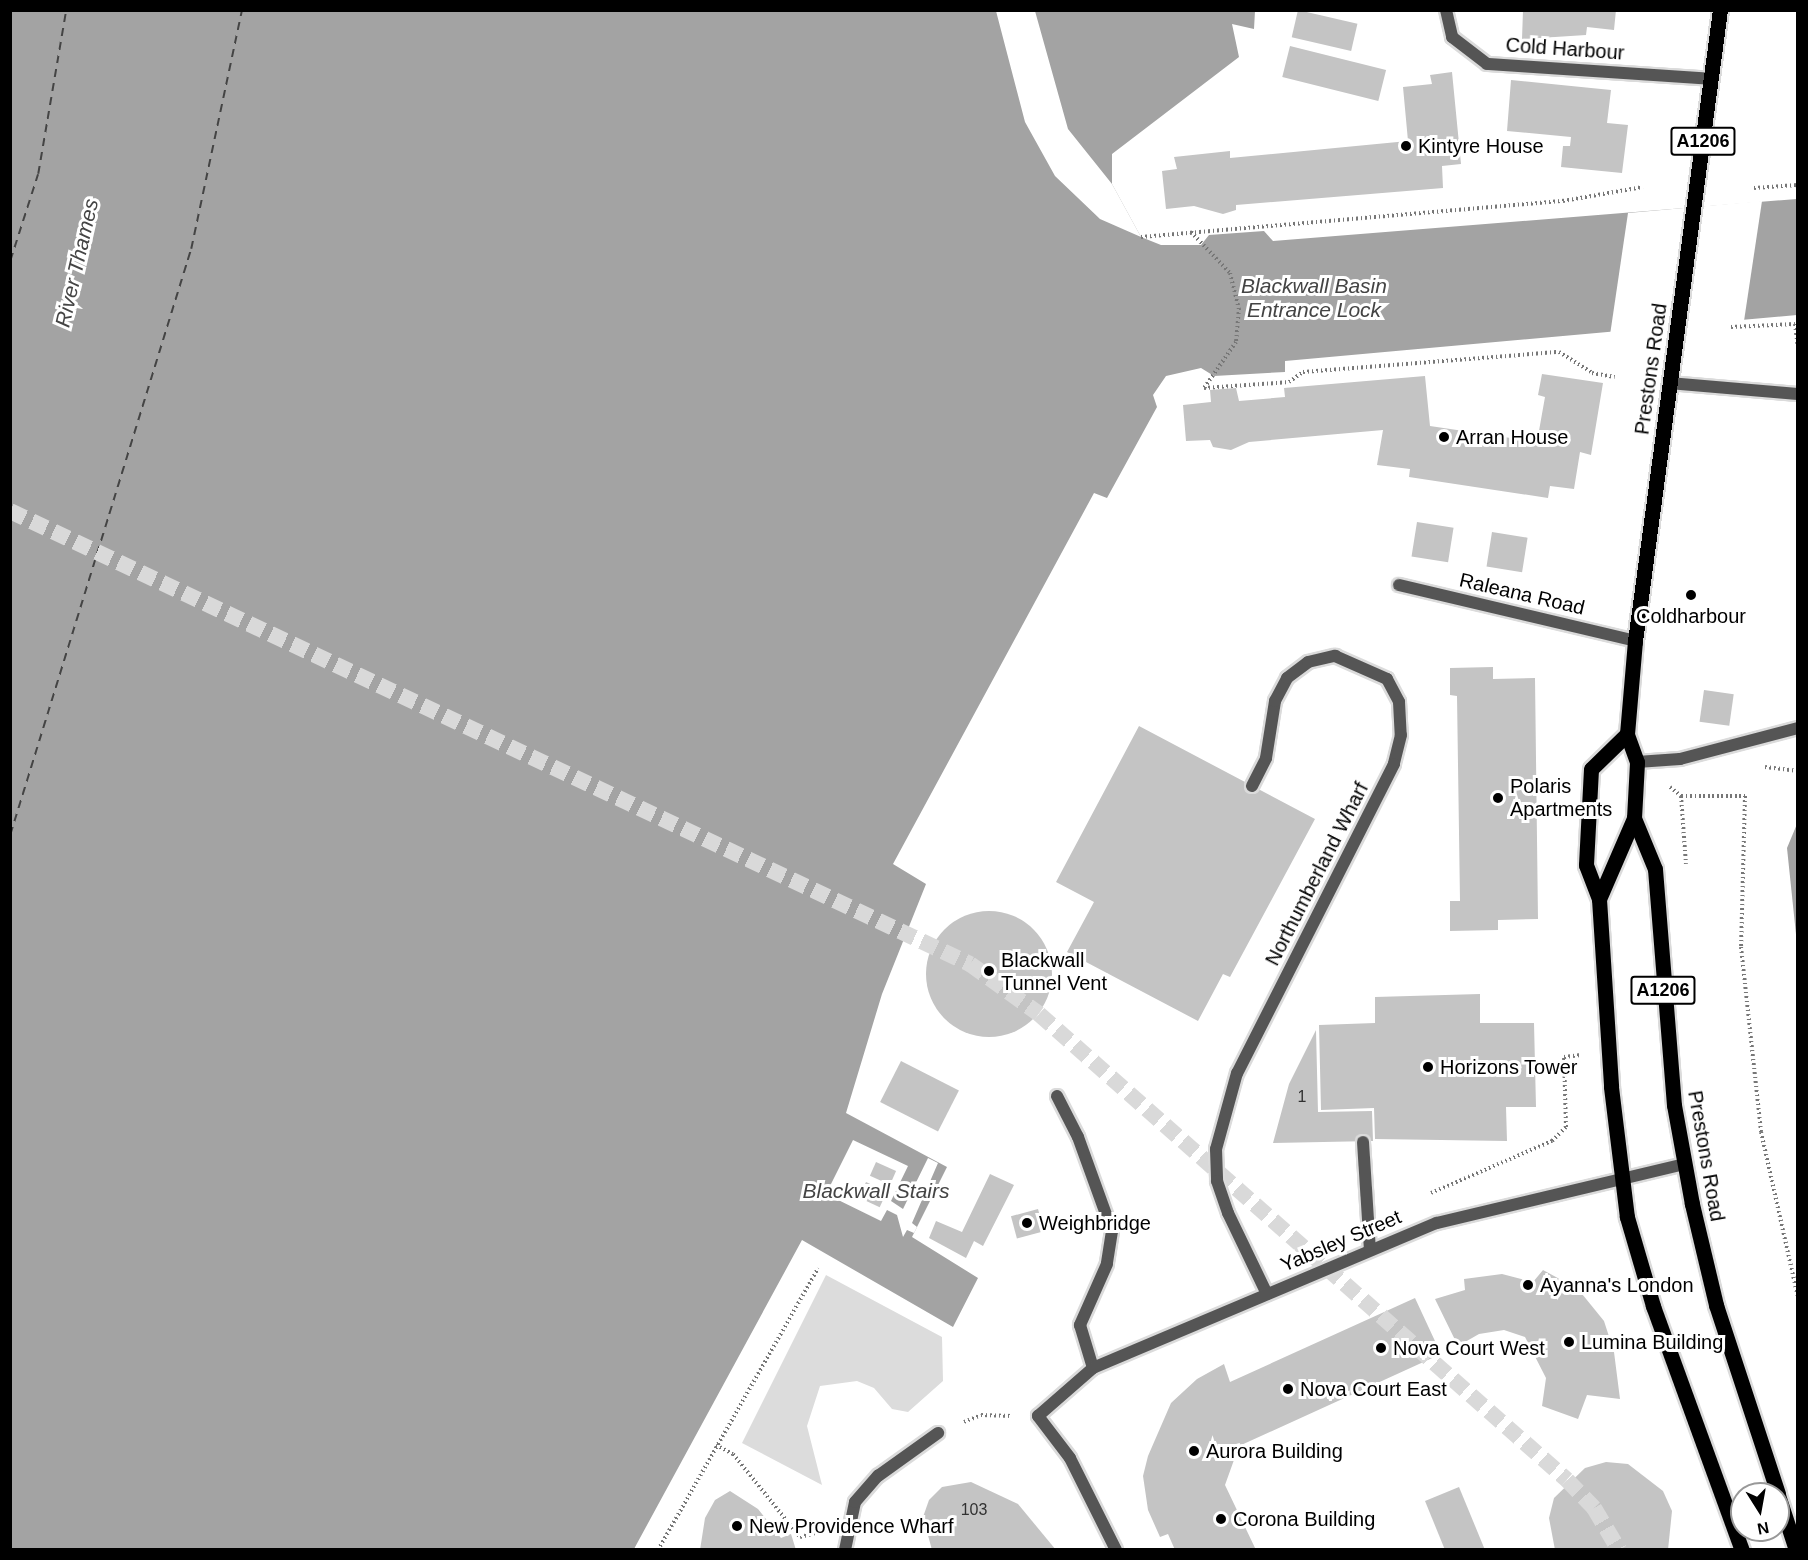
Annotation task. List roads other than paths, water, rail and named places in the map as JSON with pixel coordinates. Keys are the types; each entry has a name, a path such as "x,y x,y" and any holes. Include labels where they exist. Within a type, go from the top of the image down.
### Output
{"main road":[{"name":"Prestons Road","path":"1599,899 1634,818 1637,762 1627,734 1635,641 1669,383 1696,202 1720,10"},
{"name":"Prestons Road","path":"1627,734 1592,769 1586,865 1599,899 1622,1176 1653,1306 1742,1550"},
{"name":"Prestons Road","path":"1634,818 1655,868 1674,1105 1685,1164 1716,1305 1774,1482"},
{"name":"Prestons Road","path":"1790,1531 1796,1550"}],"street":[{"name":"Cold Harbour","path":"1446,10 1452,38 1487,64 1711,79"},
{"path":"1669,383 1797,394"},
{"name":"Raleana Road","path":"1399,585 1635,641"},
{"name":"Northumberland Wharf","path":"1252,786 1266,758 1275,701 1287,678 1308,662 1335,656 1387,679 1399,702 1401,735 1394,764 1237,1073 1216,1149 1217,1181 1227,1212 1267,1294"},
{"path":"1637,762 1680,759 1797,728"},
{"path":"1057,1096 1078,1137 1112,1231 1107,1264 1080,1324 1093,1368"},
{"path":"1363,1142 1370,1249"},
{"name":"Yabsley Street","path":"1116,1550 1070,1458 1038,1416 1093,1368 1370,1249 1437,1223 1622,1176 1685,1164"},
{"path":"845,1550 855,1502 878,1476 938,1433"}],"water":[{"path":"11,11 1255,11 1254,29 1232,24 1239,57 1112,154 1112,184 1141,237 1161,245 1201,245 1209,235 1264,231 1273,241 1797,199 1797,315 1285,361 1285,372 1214,376 1201,368 1166,376 1153,395 1157,407 1107,498 1094,493 893,864 926,884 882,994 846,1113 947,1167 912,1237 978,1278 953,1327 802,1240 634,1549 11,1550"},
{"path":"1797,824 1797,944 1787,848"}],"tunnel":[{"path":"10,511 970,964 1039,1014 1567,1480 1594,1508 1619,1550"}],"place":[{"name":"Kintyre House","path":"1406,146"},
{"name":"Arran House","path":"1444,437"},
{"name":"Coldharbour","path":"1691,595"},
{"name":"Polaris Apartments","path":"1498,798"},
{"name":"Blackwall Tunnel Vent","path":"989,971"},
{"name":"Horizons Tower","path":"1428,1067"},
{"name":"Weighbridge","path":"1027,1223"},
{"name":"Ayanna's London","path":"1528,1285"},
{"name":"Lumina Building","path":"1569,1342"},
{"name":"Nova Court West","path":"1381,1348"},
{"name":"Nova Court East","path":"1288,1389"},
{"name":"Aurora Building","path":"1194,1451"},
{"name":"Corona Building","path":"1221,1519"},
{"name":"New Providence Wharf","path":"737,1526"}],"water label":[{"name":"River Thames","path":"77,263"},
{"name":"Blackwall Basin Entrance Lock","path":"1314,298"},
{"name":"Blackwall Stairs","path":"876,1191"}]}
